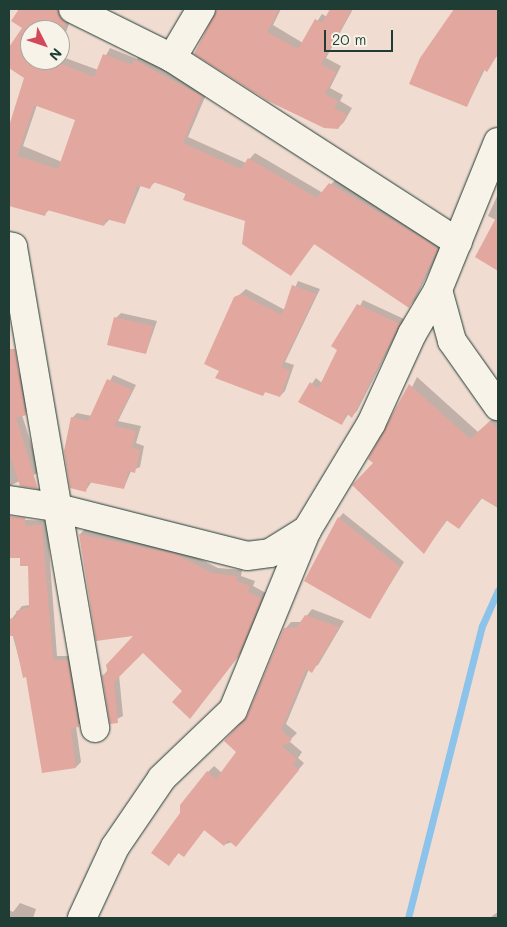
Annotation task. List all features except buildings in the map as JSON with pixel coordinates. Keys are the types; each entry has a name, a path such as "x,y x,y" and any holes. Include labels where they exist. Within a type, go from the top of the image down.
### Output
{"street":[{"path":"73,9 172,58 458,242"},
{"path":"172,58 201,9"},
{"path":"82,918 115,847 162,778 232,710 307,530 371,424 412,334 438,290 498,142"},
{"path":"9,246 13,248 54,507 95,728"},
{"path":"438,290 452,340 498,406"},
{"path":"9,500 54,507 248,556 270,553 307,530"}],"waterway":[{"path":"408,918 482,626 498,590"}]}
